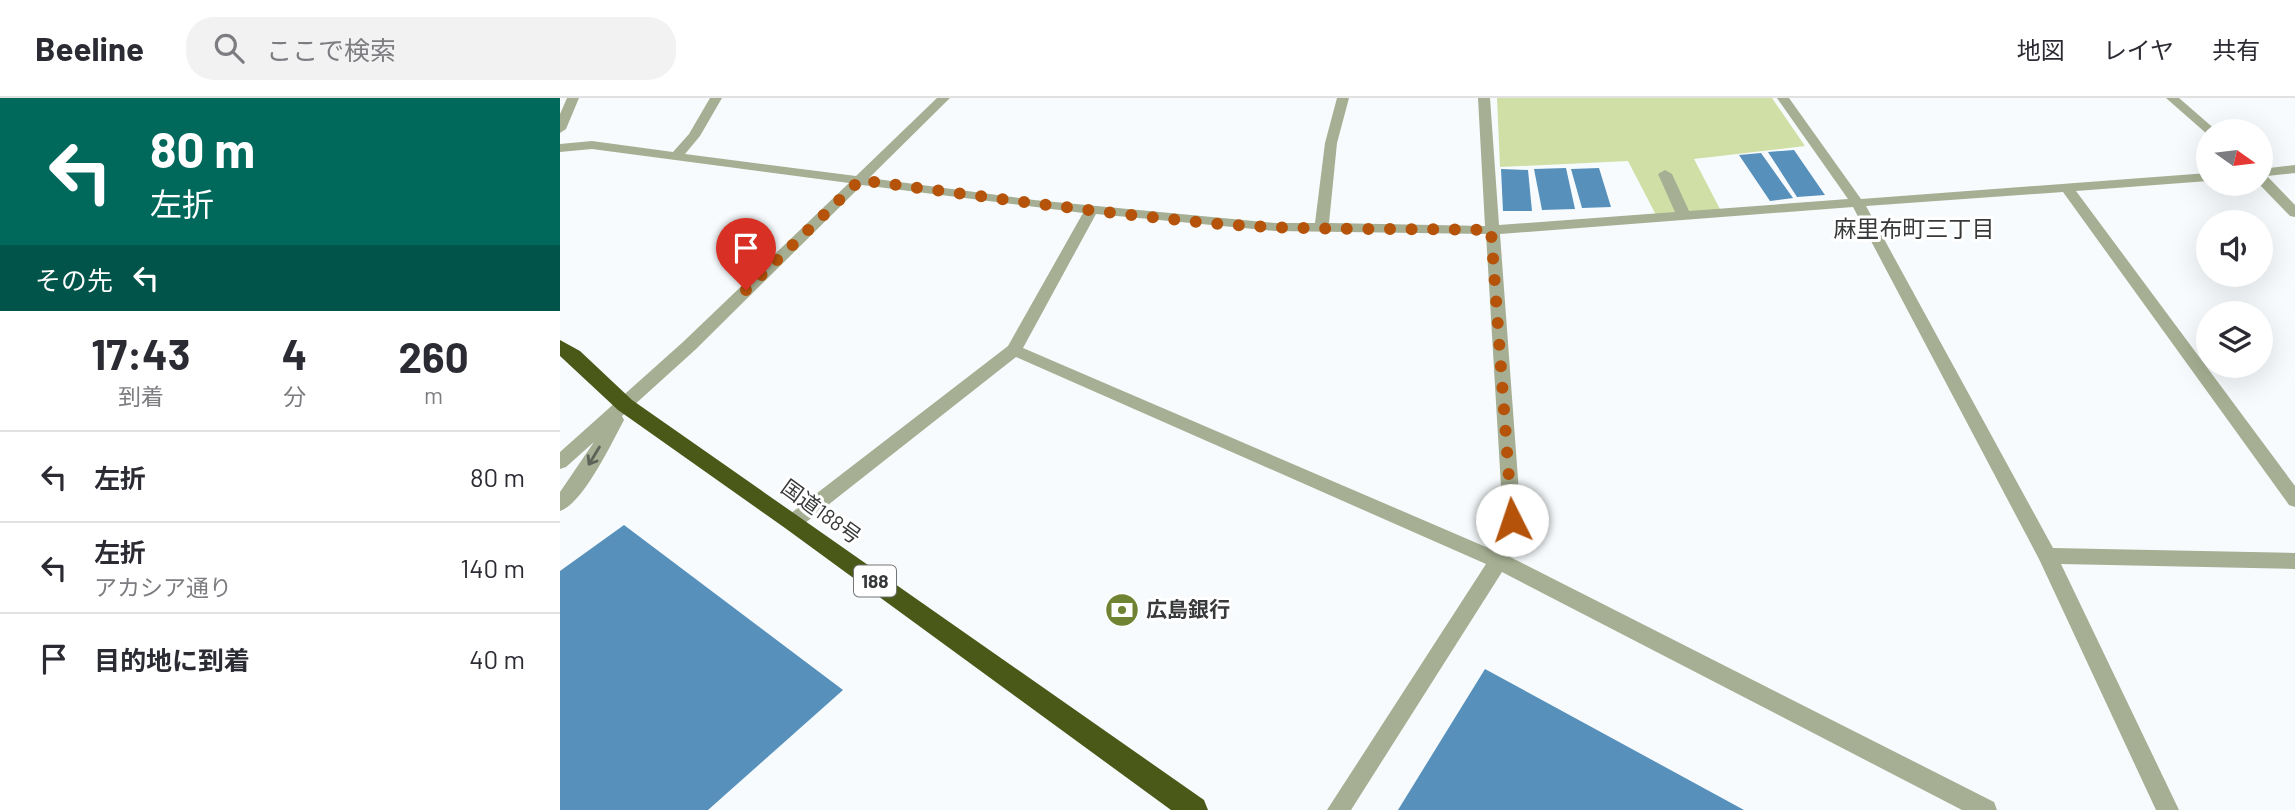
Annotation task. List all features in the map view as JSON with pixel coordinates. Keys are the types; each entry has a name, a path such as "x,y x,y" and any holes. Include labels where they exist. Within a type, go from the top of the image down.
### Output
{"highway":[{"name":"国道188号","path":"560,346 625,405 793,522 1194,810"}],"street":[{"path":"560,129 573,98"},
{"path":"677,155 694,136 716,98"},
{"path":"560,462 625,405 944,98"},
{"path":"1322,227 1331,143 1343,98"},
{"path":"1338,810 1499,561 1512,520 1484,98"},
{"path":"1783,98 1858,204 2047,556 2168,810"},
{"path":"2172,98 2197,119"},
{"path":"560,148 592,145 677,155 1091,211 1220,224 1322,227 1491,230 2196,178"},
{"path":"2273,173 2295,169"},
{"path":"1665,174 1684,216"},
{"path":"2067,188 2295,500"},
{"path":"2273,188 2295,213"},
{"path":"793,522 1014,350 1091,211"},
{"path":"1014,350 1499,561 1986,810"},
{"path":"560,504 576,486 625,405"},
{"path":"2047,556 2295,561"}],"green space":[{"path":"1497,98 1772,98 1805,146 1694,159 1722,213 1657,217 1628,161 1500,167"}],"building":[{"path":"1794,150 1825,195 1797,197 1768,152"},
{"path":"1761,153 1793,198 1770,201 1739,155"},
{"path":"1566,168 1575,209 1542,210 1534,169"},
{"path":"1599,168 1611,207 1582,208 1571,169"},
{"path":"1501,169 1528,170 1532,211 1503,211"},
{"path":"624,525 843,690 708,810 560,810 560,571"},
{"path":"1485,669 1744,810 1398,810"}],"place":[{"name":"広島銀行","path":"1122,610"}],"district":[{"name":"麻里布町三丁目","path":"1914,229"}],"route":[{"path":"746,290 860,180 1034,204 1220,224 1491,230 1512,520"}]}
